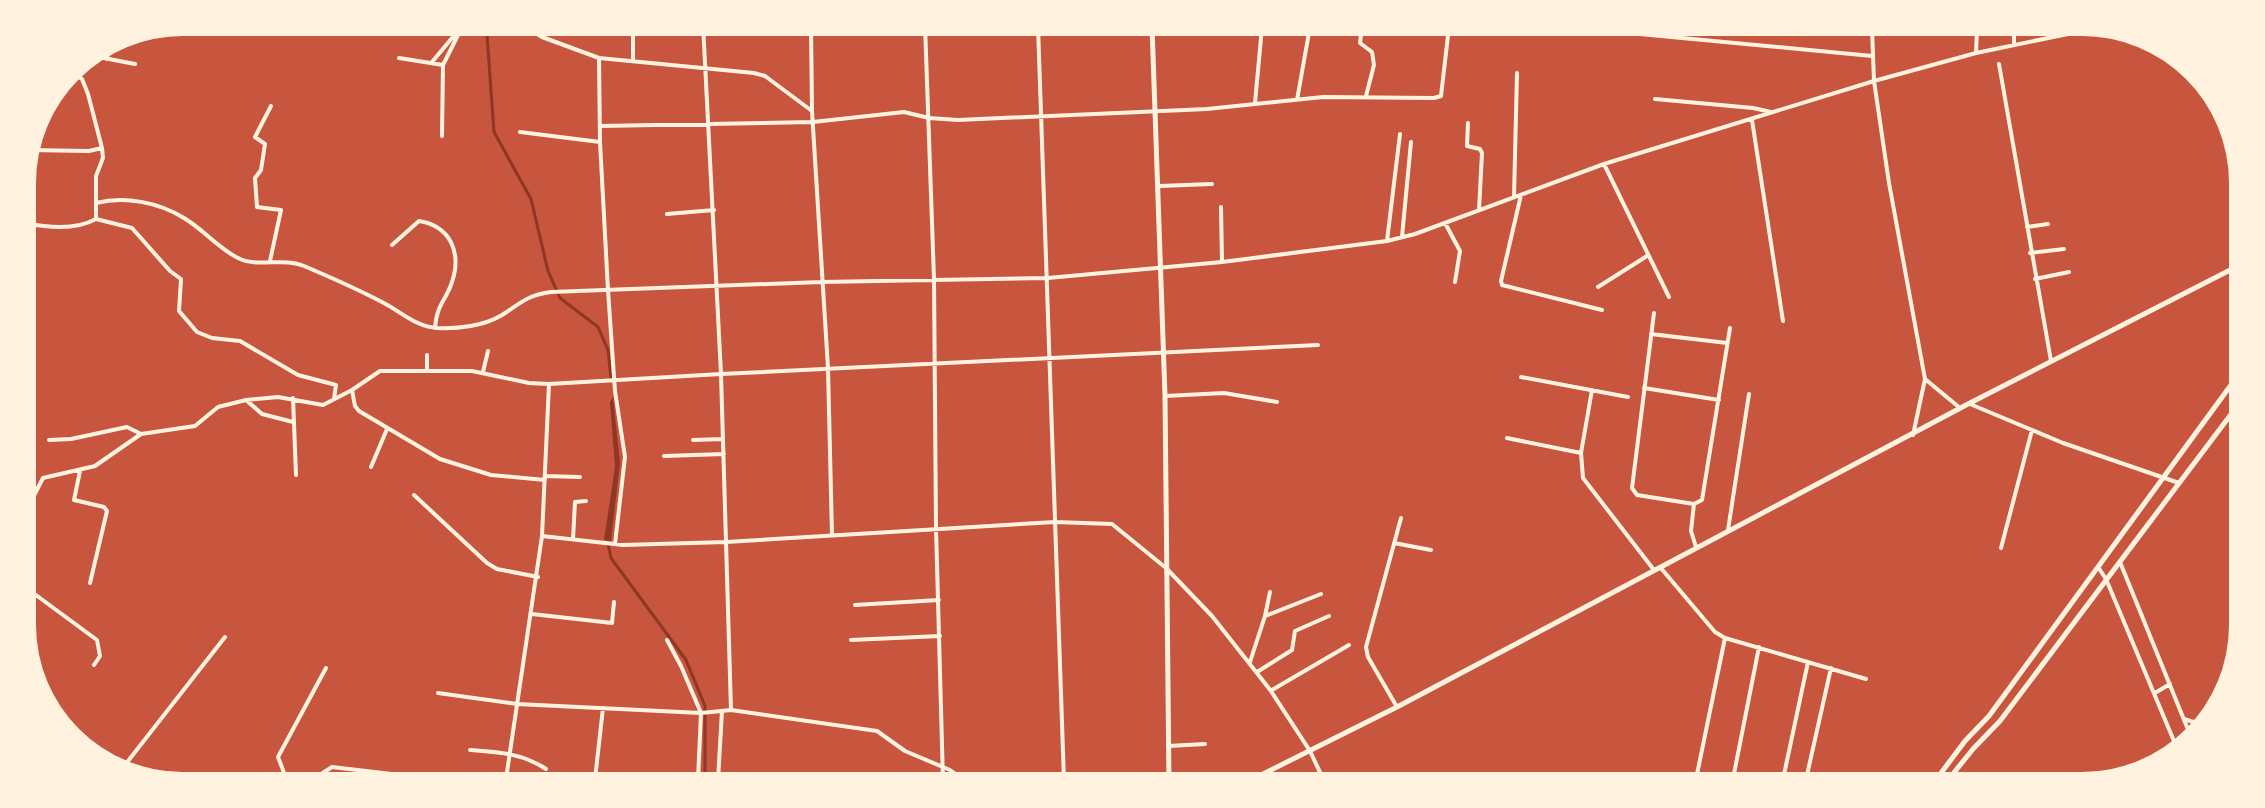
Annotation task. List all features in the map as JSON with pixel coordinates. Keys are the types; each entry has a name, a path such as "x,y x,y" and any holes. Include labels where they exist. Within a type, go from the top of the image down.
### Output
{"street":[{"path":"431,63 452,36"},
{"path":"442,136 443,65 456,36"},
{"path":"542,36 599,58 739,70 765,76 812,111"},
{"path":"633,36 633,61"},
{"path":"703,36 721,374 731,710"},
{"path":"811,36 812,111 828,368 832,535"},
{"path":"925,36 934,279 936,528 943,772"},
{"path":"1038,36 1064,772"},
{"path":"1153,36 1165,396 1169,772"},
{"path":"1255,103 1261,36"},
{"path":"1297,100 1308,36"},
{"path":"1361,36 1360,43 1372,52 1374,65 1366,97"},
{"path":"600,126 813,122 858,119 896,112 958,120 1157,111 1297,100 1434,98 1441,96 1448,36"},
{"path":"1661,36 1872,56"},
{"path":"1872,36 1874,81 1889,183 1925,379 1913,435"},
{"path":"1976,53 1977,36"},
{"path":"2014,36 2014,45"},
{"path":"96,203 130,199 184,217 219,247 241,260 301,264 383,303 413,321 435,328 480,323 500,316 527,297 551,292 1048,278 1222,262 1387,241 1445,223 1604,164 1874,81 1976,53 2058,36"},
{"path":"399,58 443,65"},
{"path":"599,58 608,290 625,457 614,544"},
{"path":"107,59 135,64"},
{"path":"1999,64 2051,362"},
{"path":"1514,197 1517,73"},
{"path":"80,78 88,94 102,148 103,158 96,176 96,219"},
{"path":"1655,99 1753,108 1773,113"},
{"path":"270,261 281,210 257,207 255,178 261,170 265,144 255,137 271,106"},
{"path":"1752,120 1783,321"},
{"path":"1468,123 1467,146 1480,149 1482,153 1479,210"},
{"path":"520,132 600,142"},
{"path":"1387,241 1400,134"},
{"path":"1402,237 1411,142"},
{"path":"40,150 89,151 102,148"},
{"path":"1604,164 1669,297"},
{"path":"1159,186 1212,184"},
{"path":"1521,195 1502,285 1602,310"},
{"path":"1221,207 1222,262"},
{"path":"667,214 714,210"},
{"path":"36,225 71,226 96,219 132,228 181,279 179,311 192,328 212,338 240,341 298,375 336,385 334,399"},
{"path":"392,245 419,221 437,226 449,237 456,252 454,273 439,304 435,328"},
{"path":"1445,223 1460,251 1455,282"},
{"path":"2027,227 2048,224"},
{"path":"2030,253 2064,249"},
{"path":"1598,287 1647,256"},
{"path":"1267,772 1397,707 1960,408 2229,271"},
{"path":"2035,279 2069,272"},
{"path":"1654,313 1633,492 1637,495 1694,504 1702,500 1730,328"},
{"path":"1651,334 1727,343"},
{"path":"36,492 43,478 80,471 109,458 141,434 195,426 218,407 246,400 293,398 323,405 380,371 483,372 529,383 549,384 1318,345"},
{"path":"483,372 488,351"},
{"path":"427,355 427,371"},
{"path":"1521,377 1628,397"},
{"path":"1925,379 1960,408"},
{"path":"507,772 538,577 549,384"},
{"path":"1644,388 1719,400"},
{"path":"1942,772 1989,716 2229,388"},
{"path":"352,390 359,411 440,459 491,475 580,477"},
{"path":"1592,390 1581,453 1583,478 1709,628 1725,638 1866,679"},
{"path":"1165,396 1224,393 1277,402"},
{"path":"1728,530 1749,394"},
{"path":"293,398 296,475"},
{"path":"246,400 262,414 293,422"},
{"path":"1968,404 2181,484"},
{"path":"1955,772 2000,721 2229,417"},
{"path":"49,440 71,439 127,427 141,434"},
{"path":"371,467 387,429"},
{"path":"2001,548 2032,430"},
{"path":"1507,438 1581,453"},
{"path":"693,440 723,439"},
{"path":"664,456 724,454"},
{"path":"80,471 74,500 104,507 107,511 90,583"},
{"path":"414,495 487,563 497,569 538,577"},
{"path":"573,539 575,502 586,501"},
{"path":"1694,504 1691,531 1696,547"},
{"path":"1397,707 1368,657 1366,647 1401,518"},
{"path":"542,536 614,544 726,542 1055,522 1112,524 1166,568 1212,616 1271,691 1310,751 1320,772"},
{"path":"1394,543 1431,550"},
{"path":"2120,561 2187,727"},
{"path":"2098,567 2106,579 2174,740"},
{"path":"1250,662 1270,592"},
{"path":"1265,616 1321,594"},
{"path":"36,595 97,640 100,656 94,665"},
{"path":"855,605 939,600"},
{"path":"532,614 612,623 614,602"},
{"path":"1257,672 1292,650 1295,631 1329,616"},
{"path":"851,640 940,636"},
{"path":"128,761 225,637"},
{"path":"1697,772 1725,638"},
{"path":"667,640 702,713 698,772"},
{"path":"1271,691 1349,645"},
{"path":"1734,772 1759,647"},
{"path":"1785,772 1808,661"},
{"path":"284,772 278,757 326,668"},
{"path":"1808,772 1831,668"},
{"path":"2155,693 2170,684"},
{"path":"438,693 517,704 702,713 731,710 877,731 905,751 953,772"},
{"path":"596,772 603,708"},
{"path":"718,772 722,711"},
{"path":"2184,719 2192,722"},
{"path":"1168,746 1205,744"},
{"path":"470,750 510,753 546,769"},
{"path":"324,772 332,767 374,772"}],"shaded area":[{"path":"613,397 620,463 611,541 604,540 615,467 610,402"}],"waterway":[{"path":"487,36 494,132 531,199 548,271 560,298 598,327 608,350 611,378"},
{"path":"608,544 611,558 686,660 705,706 705,772"}]}
